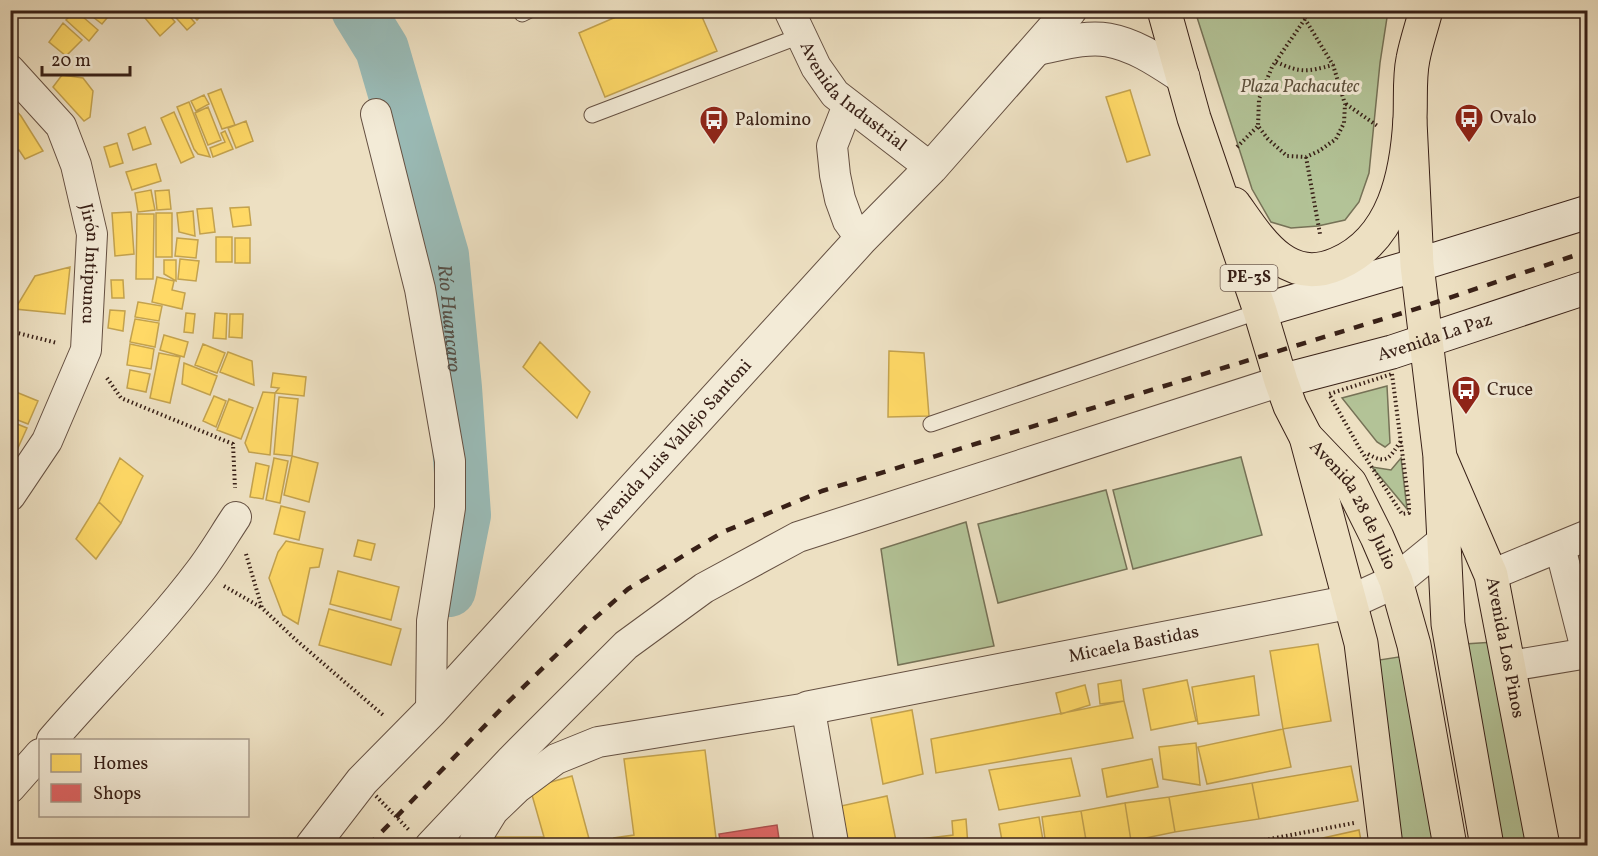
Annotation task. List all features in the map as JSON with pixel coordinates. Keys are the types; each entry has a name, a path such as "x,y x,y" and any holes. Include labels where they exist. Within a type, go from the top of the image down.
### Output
{"main road":[{"name":"PE-3S","path":"1164,10 1194,118 1260,311 1281,381 1290,406 1306,437"},
{"path":"1426,10 1390,122 1417,266 1440,457 1448,624 1487,846"},
{"path":"1194,118 1232,201 1252,229 1279,259 1290,265 1314,270 1328,268 1356,254 1373,239 1385,223 1395,202 1401,178 1390,122"},
{"name":"Avenida 28 de Julio","path":"1306,437 1350,483 1396,580 1414,645 1449,846"},
{"name":"Avenida 28 de Julio","path":"1306,437 1361,643 1383,831"},
{"name":"Avenida Los Pinos","path":"1440,457 1491,575 1543,846"}],"street":[{"name":"Avenida Luis Vallejo Santoni","path":"312,846 362,781 431,711 861,239 931,168 1039,48 1070,10"},
{"name":"Avenida Industrial","path":"795,23 816,67 836,94 931,168"},
{"path":"1039,48 1108,40 1153,58 1183,77"},
{"name":"Jirón Intipuncu","path":"10,70 61,126 76,165 92,234 86,350 47,441 10,496"},
{"path":"848,105 832,146 840,200 848,221 861,239"},
{"path":"376,114 420,289 450,461 450,508 432,621 431,711"},
{"path":"1260,311 1417,266 1587,212"},
{"name":"Avenida La Paz","path":"1281,381 1392,352 1587,288"},
{"path":"420,838 502,771 626,645 704,588 798,537 1281,381"},
{"path":"54,739 88,698 157,624 201,570 236,517"},
{"path":"1491,575 1587,535"},
{"name":"Micaela Bastidas","path":"808,708 1350,602 1396,580 1445,541"},
{"path":"1510,666 1587,653 1560,547"},
{"path":"474,844 493,811 517,788 555,759 598,742 808,708 832,846"},
{"path":"10,788 39,755"},
{"path":"474,844 482,812 502,771"}],"lane":[{"path":"592,115 795,23"},
{"path":"931,424 1260,311"}],"path":[{"path":"1305,19 1325,48 1333,66 1345,104 1344,123 1336,139 1319,151 1306,157 1287,156 1268,139 1258,126 1259,99 1276,62 1305,19 1306,10"},
{"path":"1276,62 1307,72 1333,66"},
{"path":"1345,104 1374,125"},
{"path":"1238,146 1258,126"},
{"path":"1306,157 1323,234 1311,236"},
{"path":"10,331 86,350"},
{"path":"1392,374 1401,441 1409,513 1402,514 1360,449 1329,394 1392,374"},
{"path":"1360,449 1374,458 1384,459 1391,457 1401,441"},
{"path":"201,570 262,608"},
{"path":"376,796 420,838"},
{"path":"1233,846 1383,831"}],"green space":[{"name":"Plaza Pachacutec","path":"1195,11 1388,11 1380,63 1369,173 1359,202 1345,220 1318,226 1291,228 1271,222 1252,189"},
{"path":"1387,386 1390,443 1385,447 1377,442 1342,398"},
{"path":"1241,457 1262,535 1133,569 1113,490"},
{"path":"1401,458 1407,509 1372,467 1391,470"},
{"path":"1106,490 1127,569 998,603 978,524"},
{"path":"966,522 994,646 898,665 881,549"},
{"path":"1494,642 1530,845 1500,845 1465,644"},
{"path":"1405,656 1439,845 1399,845 1366,662"}],"building: Homes":[{"path":"75,10 98,30 89,41 66,20"},
{"path":"84,10 110,10 112,12 102,24"},
{"path":"153,10 165,10 175,22 160,36 145,18"},
{"path":"169,10 184,10 195,23 187,30"},
{"path":"189,10 206,10 197,20"},
{"path":"632,10 699,10 717,51 605,97 579,33"},
{"path":"63,23 82,40 66,56 49,42"},
{"path":"62,75 83,78 93,91 90,117 84,121 53,87"},
{"path":"221,89 235,125 222,129 208,94"},
{"path":"1130,90 1150,155 1127,162 1106,97"},
{"path":"204,95 209,104 196,111 191,101"},
{"path":"189,102 210,157 198,154 194,149 177,107"},
{"path":"10,104 21,116 43,151 25,159 19,150 10,155"},
{"path":"208,107 221,140 208,145 195,113"},
{"path":"174,112 194,157 181,163 161,118"},
{"path":"246,121 253,141 236,148 228,128"},
{"path":"145,127 151,144 133,150 128,134"},
{"path":"225,131 233,149 213,157 210,148 225,142 221,133"},
{"path":"117,143 123,163 110,167 104,147"},
{"path":"156,164 161,181 132,190 126,172"},
{"path":"151,190 155,210 138,212 135,193"},
{"path":"169,190 171,209 157,210 155,191"},
{"path":"249,207 251,225 233,227 230,208"},
{"path":"212,208 215,232 200,234 197,209"},
{"path":"193,211 195,236 179,232 177,213"},
{"path":"131,212 134,254 115,256 112,213"},
{"path":"156,213 172,213 172,257 156,257"},
{"path":"137,214 154,214 153,279 136,279"},
{"path":"216,237 232,237 232,262 216,262"},
{"path":"177,238 198,240 196,258 175,256"},
{"path":"235,238 250,238 250,263 235,263"},
{"path":"180,259 199,261 196,281 178,279"},
{"path":"164,260 176,260 176,281 164,274"},
{"path":"70,267 65,314 15,309 35,276"},
{"path":"157,277 174,281 172,290 185,293 182,309 152,302"},
{"path":"111,280 123,280 124,298 112,298"},
{"path":"138,302 162,306 159,321 135,317"},
{"path":"110,310 125,311 123,331 108,328"},
{"path":"186,313 195,314 193,333 184,332"},
{"path":"215,313 227,314 226,339 213,338"},
{"path":"230,314 243,314 242,338 229,337"},
{"path":"135,319 159,323 155,347 130,342"},
{"path":"164,335 188,342 184,357 160,350"},
{"path":"540,342 590,392 577,418 523,367"},
{"path":"130,344 154,349 151,369 127,365"},
{"path":"203,344 225,353 217,373 195,365"},
{"path":"889,351 924,353 929,416 888,417"},
{"path":"228,352 252,361 254,385 220,372"},
{"path":"159,353 180,357 170,403 150,398"},
{"path":"184,363 217,376 210,395 182,384"},
{"path":"130,370 150,374 146,392 127,388"},
{"path":"273,373 306,377 304,396 275,393 279,388 271,387"},
{"path":"16,392 38,401 28,424 10,417 10,404"},
{"path":"263,392 275,393 270,455 249,452 245,443"},
{"path":"214,396 226,401 216,427 203,421"},
{"path":"279,397 298,399 292,456 274,454"},
{"path":"229,399 253,408 241,439 217,430"},
{"path":"12,422 27,428 17,450 10,447"},
{"path":"292,456 318,463 309,502 284,495"},
{"path":"120,458 143,476 121,523 99,502"},
{"path":"274,458 288,461 280,503 266,500"},
{"path":"256,463 269,466 263,499 250,497"},
{"path":"99,502 121,523 96,559 76,539"},
{"path":"281,506 305,512 299,540 274,534"},
{"path":"358,540 375,544 371,560 354,556"},
{"path":"286,541 323,549 319,567 310,568 298,624 283,615 269,578 278,552"},
{"path":"338,571 399,587 391,620 330,604"},
{"path":"329,609 401,629 391,665 319,645"},
{"path":"1318,644 1331,721 1283,729 1270,651"},
{"path":"1254,676 1259,715 1198,724 1192,687"},
{"path":"1121,680 1124,701 1100,704 1098,684"},
{"path":"1187,680 1196,721 1151,730 1143,689"},
{"path":"1085,685 1090,705 1061,714 1056,693"},
{"path":"1124,701 1133,738 936,773 931,739"},
{"path":"912,710 923,774 883,784 871,718"},
{"path":"1283,729 1291,767 1207,784 1198,747"},
{"path":"1196,743 1200,785 1163,779 1159,747"},
{"path":"705,750 717,846 615,846 614,838 634,835 624,759"},
{"path":"1071,758 1080,796 999,810 989,770"},
{"path":"1152,759 1158,787 1107,797 1102,769"},
{"path":"1351,766 1358,801 1259,819 1252,783"},
{"path":"572,776 591,846 484,846 481,837 544,837 530,788"},
{"path":"1252,783 1259,819 1175,832 1169,797"},
{"path":"887,796 897,846 849,846 841,806"},
{"path":"1169,797 1175,832 1131,841 1125,803"},
{"path":"1125,803 1131,841 1103,846 1087,846 1081,811"},
{"path":"1081,811 1087,846 1046,846 1042,817"},
{"path":"1039,817 1044,846 1003,846 999,824"},
{"path":"966,819 968,846 913,846 912,840 953,835 952,821"},
{"path":"1359,830 1362,846 1287,846"}],"building: Shops":[{"path":"777,825 780,846 721,846 719,834"}],"waterway":[{"name":"Río Huancaro","path":"358,10 382,49 442,255 464,515 449,590"}],"railway":[{"path":"368,846 504,706 587,625 628,589 723,532 822,491 1422,307 1588,251"}],"place":[{"name":"Ovalo","path":"1469,144"},
{"name":"Palomino","path":"714,146"},
{"name":"Cruce","path":"1466,416"}]}
